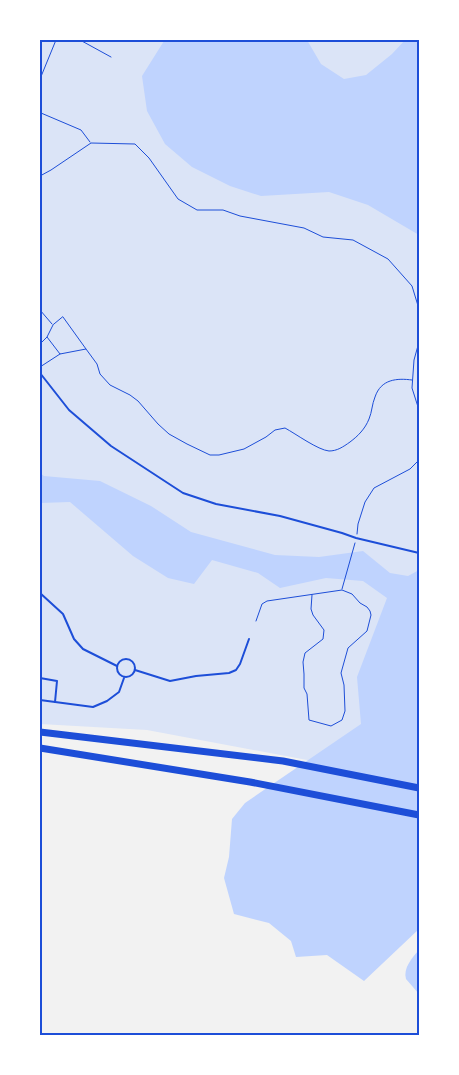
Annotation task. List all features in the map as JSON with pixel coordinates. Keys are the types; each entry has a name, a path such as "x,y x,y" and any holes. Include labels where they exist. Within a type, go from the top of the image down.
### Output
{"highway":[{"path":"40,732 283,761 419,788"},
{"path":"40,748 250,782 419,815"}],"lane":[{"path":"40,373 69,410 111,446 183,493 216,504 280,516 356,538 419,553"},
{"path":"40,593 63,614 74,639 83,649 117,666"},
{"path":"135,670 170,681 229,673 236,670 240,664 250,639"},
{"path":"128,659 134,663 135,670 131,676 124,678 118,674 117,666 121,660 128,659"},
{"path":"40,678 57,681 54,702"},
{"path":"40,700 93,707 107,701 119,692 124,678"}],"path":[{"path":"40,78 56,40"},
{"path":"80,40 111,57"},
{"path":"339,40 344,42 355,40"},
{"path":"40,110 42,113 81,130 90,143"},
{"path":"40,176 90,143 134,144 149,158 178,200 197,210 224,210 240,216 304,228 323,237 353,240 388,259 412,286 419,309"},
{"path":"40,310 53,325"},
{"path":"40,344 47,337 53,325 63,317 97,364 100,374 110,385 130,395 169,434 210,455 219,455 244,449 275,430 285,428 328,451 340,449 360,435 369,420 375,395 381,386 389,380 399,378 412,380"},
{"path":"47,337 60,354"},
{"path":"419,342 414,360 412,380 412,388 419,410"},
{"path":"40,367 60,354 86,349"},
{"path":"342,590 365,502 374,488 410,469 419,460"},
{"path":"256,621 262,604 268,601 312,596 342,590 352,594 370,611 371,615 367,631 348,648 341,673 344,685 345,711 342,720 331,726 309,720 304,688 303,662 305,653 322,639 324,630 313,615 311,609 312,596"}],"shaded area":[{"path":"40,40 419,40 419,781 147,730 40,724"}],"water":[{"path":"163,40 307,40 321,64 344,79 366,75 392,54 405,40 419,40 419,235 368,205 329,192 261,196 230,186 192,167 165,144 147,111 142,76"},
{"path":"40,473 44,476 100,481 151,506 191,532 275,555 319,557 363,551 390,573 408,576 419,570 419,929 364,981 327,955 296,957 291,941 269,923 234,914 224,878 229,857 232,819 245,803 361,724 357,677 387,598 363,581 326,578 280,588 258,573 212,560 194,584 168,578 133,556 70,502 40,503"},
{"path":"419,950 419,994 406,979 405,975 409,963"}]}
